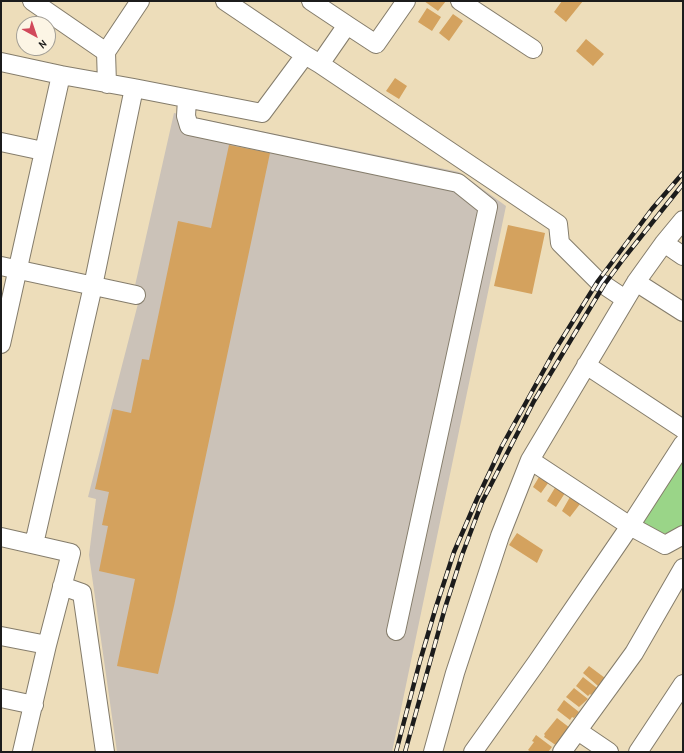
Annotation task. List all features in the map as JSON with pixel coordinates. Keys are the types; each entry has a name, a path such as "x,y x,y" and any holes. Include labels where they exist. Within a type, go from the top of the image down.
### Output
{"street":[{"path":"32,1 106,52"},
{"path":"107,84 106,52 140,1"},
{"path":"225,1 558,224 560,243 598,281 625,299"},
{"path":"311,1 376,44 406,1"},
{"path":"460,1 533,49"},
{"path":"1,62 107,84 262,113 312,59 347,25"},
{"path":"1,344 10,268 43,151 61,75"},
{"path":"34,544 93,286 134,88"},
{"path":"187,99 186,116 188,126 458,183 488,208 396,631"},
{"path":"1,142 43,151"},
{"path":"433,752 455,673 500,536 530,460 625,299 664,243 683,220"},
{"path":"664,243 683,256"},
{"path":"10,268 136,295"},
{"path":"636,282 683,312"},
{"path":"586,365 683,429"},
{"path":"473,752 538,662 630,526 683,444"},
{"path":"530,460 630,526 665,545 683,535"},
{"path":"1,537 71,553 47,645 22,752"},
{"path":"562,752 634,653 683,568"},
{"path":"62,586 82,593 105,752"},
{"path":"1,636 47,645"},
{"path":"638,752 683,684"},
{"path":"1,698 34,705"},
{"path":"578,730 609,752"}],"shaded area":[{"path":"174,113 459,172 506,206 392,752 117,752 89,555 96,499 88,497 141,292 134,290"}],"green space":[{"path":"683,456 683,527 660,535 639,524"}],"building":[{"path":"424,1 446,1 438,11"},
{"path":"562,1 583,1 566,22 554,12"},
{"path":"427,8 441,17 432,31 418,22"},
{"path":"453,14 463,21 449,41 439,33"},
{"path":"586,39 604,54 593,66 576,51"},
{"path":"395,78 407,86 399,99 386,91"},
{"path":"229,145 270,153 174,606 158,674 117,666 135,579 99,571 108,526 102,525 109,492 95,489 113,409 131,413 142,359 149,360 178,221 211,228"},
{"path":"508,225 545,233 532,294 494,286"},
{"path":"542,472 551,479 541,493 533,487"},
{"path":"556,486 565,493 556,507 547,501"},
{"path":"570,497 580,504 570,517 562,511"},
{"path":"517,533 543,550 537,563 509,545"},
{"path":"589,666 605,678 598,686 583,673"},
{"path":"583,677 597,688 591,695 590,694 588,696 576,686"},
{"path":"574,688 588,699 579,707 566,697"},
{"path":"564,700 579,712 570,720 557,710"},
{"path":"557,718 570,728 557,746 544,737 544,734"},
{"path":"536,735 552,747 548,752 531,752 528,750 534,742 532,741"}],"railway":[{"path":"396,752 420,661 454,552 502,446 555,350 598,281 652,209 683,173"},
{"path":"405,752 445,608 462,555 482,502 534,401 604,285 683,184"}]}
